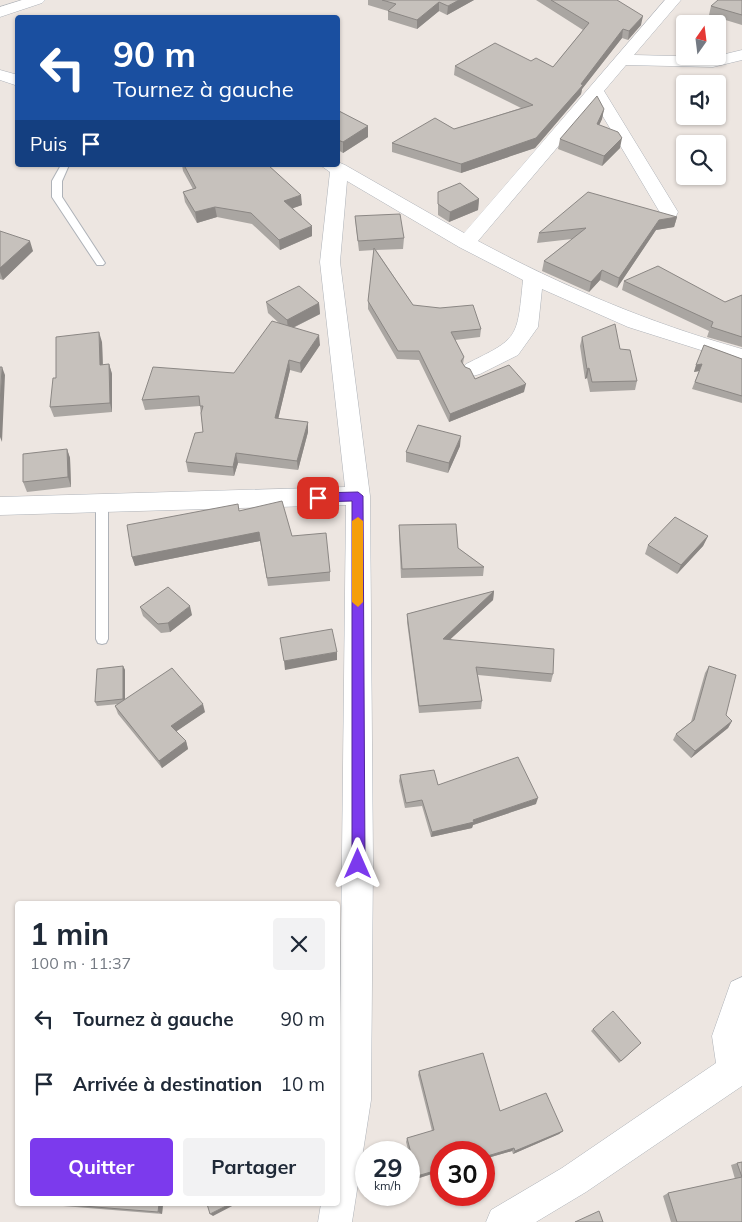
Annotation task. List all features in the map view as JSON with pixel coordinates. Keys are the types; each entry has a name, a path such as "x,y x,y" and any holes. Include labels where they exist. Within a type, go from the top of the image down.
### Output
{"street":[{"path":"0,12 37,0"},
{"path":"466,243 673,0"},
{"path":"623,60 713,62 742,55"},
{"path":"0,74 15,80"},
{"path":"596,91 668,212"},
{"path":"340,1192 355,1100 358,864 358,496 330,262 334,167 466,243 564,292 693,344 742,356"},
{"path":"473,369 511,350 528,327 533,276"},
{"path":"0,506 358,496"},
{"path":"502,1222 574,1180 737,1070 728,1036 742,993"},
{"path":"335,1222 338,1206"}],"lane":[{"path":"65,167 57,181 57,197 100,263"},
{"path":"102,503 102,639"}],"building":[{"path":"382,0 459,0 448,6 439,2 417,20 388,11 396,4"},
{"path":"551,0 617,0 643,16 629,31 623,29 581,84 583,85 536,138 461,164 392,143 435,118 454,129 533,105 455,66 495,43 531,61 536,58 553,67 589,23"},
{"path":"718,0 742,0 742,15 711,6"},
{"path":"597,96 604,109 597,124 618,132 622,138 604,156 560,139"},
{"path":"340,112 368,126 343,142 340,141"},
{"path":"185,167 270,167 301,195 284,201 312,226 279,240 251,213 215,207 195,212 183,192 196,188"},
{"path":"460,183 479,199 450,212 438,204 438,192"},
{"path":"588,192 677,217 659,220 619,278 602,270 591,282 544,261 586,228 539,233"},
{"path":"400,214 404,238 358,241 355,216"},
{"path":"0,231 30,241 0,268"},
{"path":"374,248 413,305 440,308 473,305 481,329 451,332 464,357 461,361 465,367 470,369 475,379 509,365 526,384 450,414 419,351 398,351 368,301"},
{"path":"658,266 725,302 742,295 742,337 711,327 713,322 624,281"},
{"path":"299,286 319,303 287,320 266,302"},
{"path":"272,321 319,335 300,363 289,360 275,418 308,422 297,461 236,453 233,467 186,462 195,433 203,432 201,413 203,406 200,406 199,396 142,400 153,367 234,373"},
{"path":"615,324 620,349 630,350 637,381 592,382 589,368 587,369 582,337"},
{"path":"99,332 100,365 109,364 110,403 50,407 53,378 56,378 56,337"},
{"path":"704,345 742,359 742,396 695,382 702,364 696,365"},
{"path":"0,367 2,367 0,405"},
{"path":"418,425 461,436 449,463 406,452"},
{"path":"67,449 68,477 23,482 23,454"},
{"path":"282,501 292,536 326,533 330,572 267,578 259,532 132,557 127,525 238,504 239,511"},
{"path":"675,517 708,536 681,565 648,545"},
{"path":"456,524 458,548 484,567 402,569 399,525"},
{"path":"168,587 190,606 168,623 158,624 140,607"},
{"path":"494,591 443,639 554,649 553,674 476,667 482,701 419,706 407,614"},
{"path":"332,629 337,652 284,661 280,638"},
{"path":"123,666 123,699 95,702 97,669"},
{"path":"709,666 736,675 726,715 732,721 695,751 676,734 694,720"},
{"path":"172,668 203,704 171,726 186,741 159,761 115,706"},
{"path":"518,757 538,798 473,820 474,822 432,832 422,800 406,803 400,775 434,770 438,785"},
{"path":"613,1011 641,1043 621,1061 593,1029"},
{"path":"483,1053 500,1111 546,1093 563,1131 515,1151 514,1148 495,1154 495,1141 430,1141 430,1172 420,1175 420,1141 408,1141 407,1138 434,1130 419,1071"},
{"path":"742,1162 742,1177 737,1163"},
{"path":"742,1177 742,1222 677,1222 668,1193"},
{"path":"83,1206 159,1206 158,1212"},
{"path":"208,1206 226,1206 210,1214"},
{"path":"599,1211 603,1222 575,1222"}],"slow traffic":[{"path":"358,521 358,602"}],"route":[{"path":"318,498 358,496 358,864"}]}
